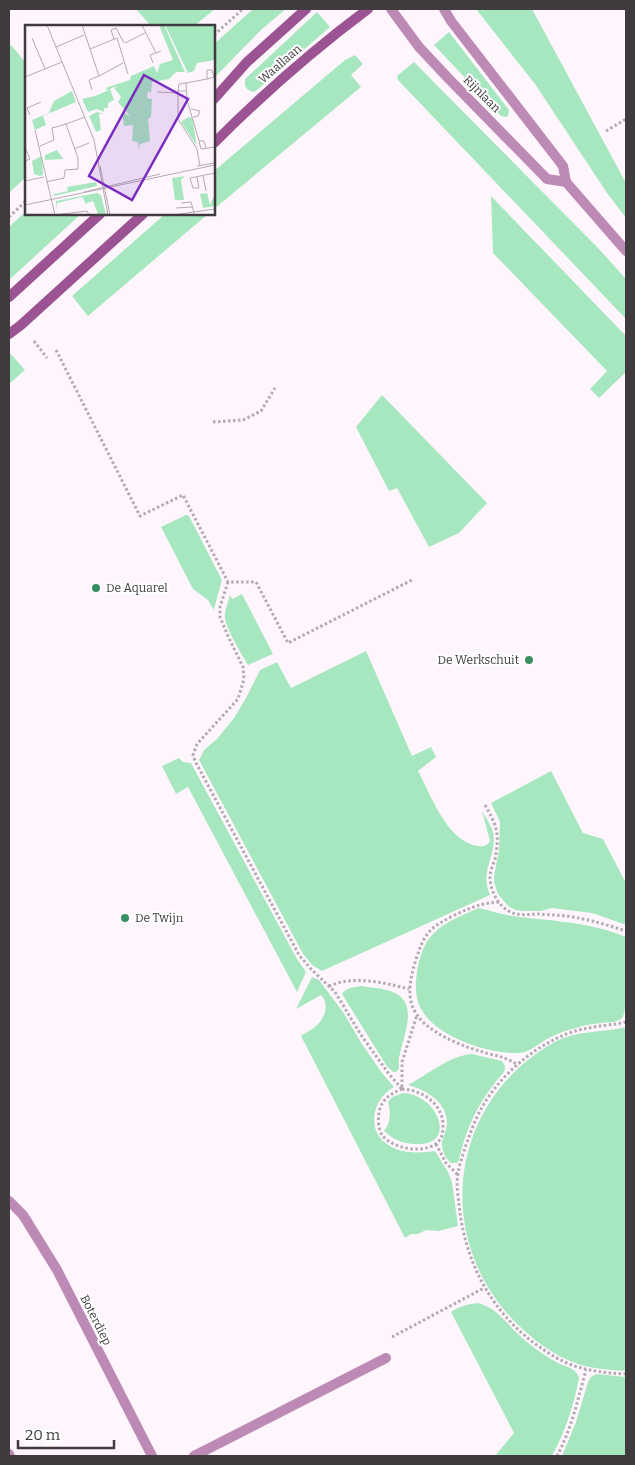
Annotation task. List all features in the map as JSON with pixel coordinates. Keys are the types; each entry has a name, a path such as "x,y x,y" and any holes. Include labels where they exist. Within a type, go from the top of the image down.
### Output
{"street":[{"name":"Waallaan","path":"215,97 247,62 306,9"},
{"name":"Waallaan","path":"215,142 257,100 332,35 368,9"},
{"name":"Rijnlaan","path":"391,9 419,47 547,179 566,182"},
{"name":"Rijnlaan","path":"444,9 451,21 563,166 566,182 626,251"},
{"path":"9,297 99,215"},
{"path":"9,334 141,215"},
{"name":"Boterdiep","path":"9,1201 23,1215 57,1270 152,1456"},
{"path":"194,1456 386,1358"}],"path":[{"path":"215,34 243,9"},
{"path":"606,131 626,119"},
{"path":"9,217 25,202"},
{"path":"56,350 140,516 183,494 228,582 220,607 220,617 243,667 244,679 238,699 198,744 193,755 195,761 299,955 310,969 335,992 370,1048 402,1089"},
{"path":"213,422 243,420 261,411 275,388"},
{"path":"228,582 256,582 288,643 412,580"},
{"path":"485,805 496,824 498,836 490,882 494,894 506,910 516,914 567,916 597,921 626,931"},
{"path":"499,902 479,905 443,921 432,929 420,947 410,976 409,989 411,1002 425,1024 454,1042 502,1056 518,1065"},
{"path":"329,986 347,981 364,981 390,984 409,989"},
{"path":"402,1089 402,1062 417,1014"},
{"path":"626,1022 568,1033 546,1044 518,1065 498,1084 484,1104 474,1125 458,1175 461,1220 474,1267 484,1288 505,1316 530,1340 565,1363 586,1370 626,1374"},
{"path":"402,1089 423,1094 433,1102 439,1108 443,1127 441,1138 436,1144 422,1149 401,1147 390,1142 382,1135 378,1124 379,1114 381,1105 386,1098 402,1089"},
{"path":"436,1144 446,1163 458,1175"},
{"path":"386,1358 387,1340 484,1288"},
{"path":"557,1456 575,1409 586,1370"}],"green space":[{"path":"136,9 215,9 195,25 150,25"},
{"path":"253,9 286,9 262,29 215,77 215,43"},
{"path":"476,9 532,9 626,183 626,218 607,193 535,84"},
{"path":"317,12 330,27 257,90 254,92 248,90 245,86 245,79"},
{"path":"449,32 509,110 508,116 501,116 434,45"},
{"path":"11,45 25,62 25,178 9,193 9,46"},
{"path":"355,55 363,64 351,75 361,87 215,208 215,170 345,60"},
{"path":"414,62 599,249 626,279 626,319 398,80 397,76"},
{"path":"491,196 626,336 626,372 599,398 590,389 607,371 493,253"},
{"path":"25,212 25,215 80,215 9,280 9,227"},
{"path":"164,215 207,215 88,316 72,296"},
{"path":"9,352 25,370 9,384"},
{"path":"382,395 487,503 459,533 429,547 397,488 389,491 356,427"},
{"path":"186,515 189,516 222,580 214,609 215,612 208,600 193,589 161,527"},
{"path":"242,594 273,654 248,665 231,635 225,618 230,595 232,599"},
{"path":"366,651 412,756 431,747 436,757 418,771 441,816 457,836 477,846 486,845 490,841 482,811 490,824 494,840 487,870 487,886 490,895 322,971 312,965 303,954 199,760 204,750 217,739 234,718 260,670 277,662 291,688"},
{"path":"179,758 183,762 191,763 297,959 306,972 297,992 188,787 176,794 162,766"},
{"path":"551,771 583,833 603,839 626,883 626,925 592,913 552,908 541,911 515,910 508,906 498,894 494,876 499,850 500,822 491,803"},
{"path":"479,908 505,915 587,926 626,937 626,991 623,1017 615,1022 589,1025 566,1031 522,1053 506,1053 478,1047 438,1028 421,1009 416,991 416,977 422,952 430,938 443,925"},
{"path":"312,977 319,980 343,1012 362,1044 394,1087 386,1092 376,1107 374,1124 377,1133 382,1140 395,1149 406,1152 435,1151 452,1182 458,1226 439,1231 426,1230 418,1234 411,1234 405,1238 301,1036 318,1024 326,1009 321,995 296,1009"},
{"path":"362,986 393,992 401,997 406,1004 408,1020 399,1058 399,1069 396,1072 393,1072 386,1065 342,994 348,989"},
{"path":"626,1027 626,1371 590,1367 569,1361 544,1346 515,1322 489,1288 471,1251 463,1212 464,1173 473,1135 492,1100 518,1068 561,1039 579,1034"},
{"path":"472,1054 502,1061 505,1069 481,1102 470,1124 459,1160 457,1163 451,1163 442,1148 447,1123 443,1109 434,1098 422,1090 408,1085 455,1058"},
{"path":"403,1093 415,1096 426,1102 434,1110 439,1120 440,1129 437,1137 429,1143 415,1144 402,1142 394,1139 384,1131 390,1117 388,1102 392,1097"},
{"path":"478,1303 491,1308 501,1316 538,1351 574,1370 578,1375 579,1378 572,1408 552,1456 495,1456 514,1433 451,1312 464,1306"},
{"path":"596,1374 626,1377 626,1456 562,1456 576,1422 588,1382"}],"place":[{"name":"De Aquarel","path":"96,588"},
{"name":"De Werkschuit","path":"529,660"},
{"name":"De Twijn","path":"125,918"}]}
